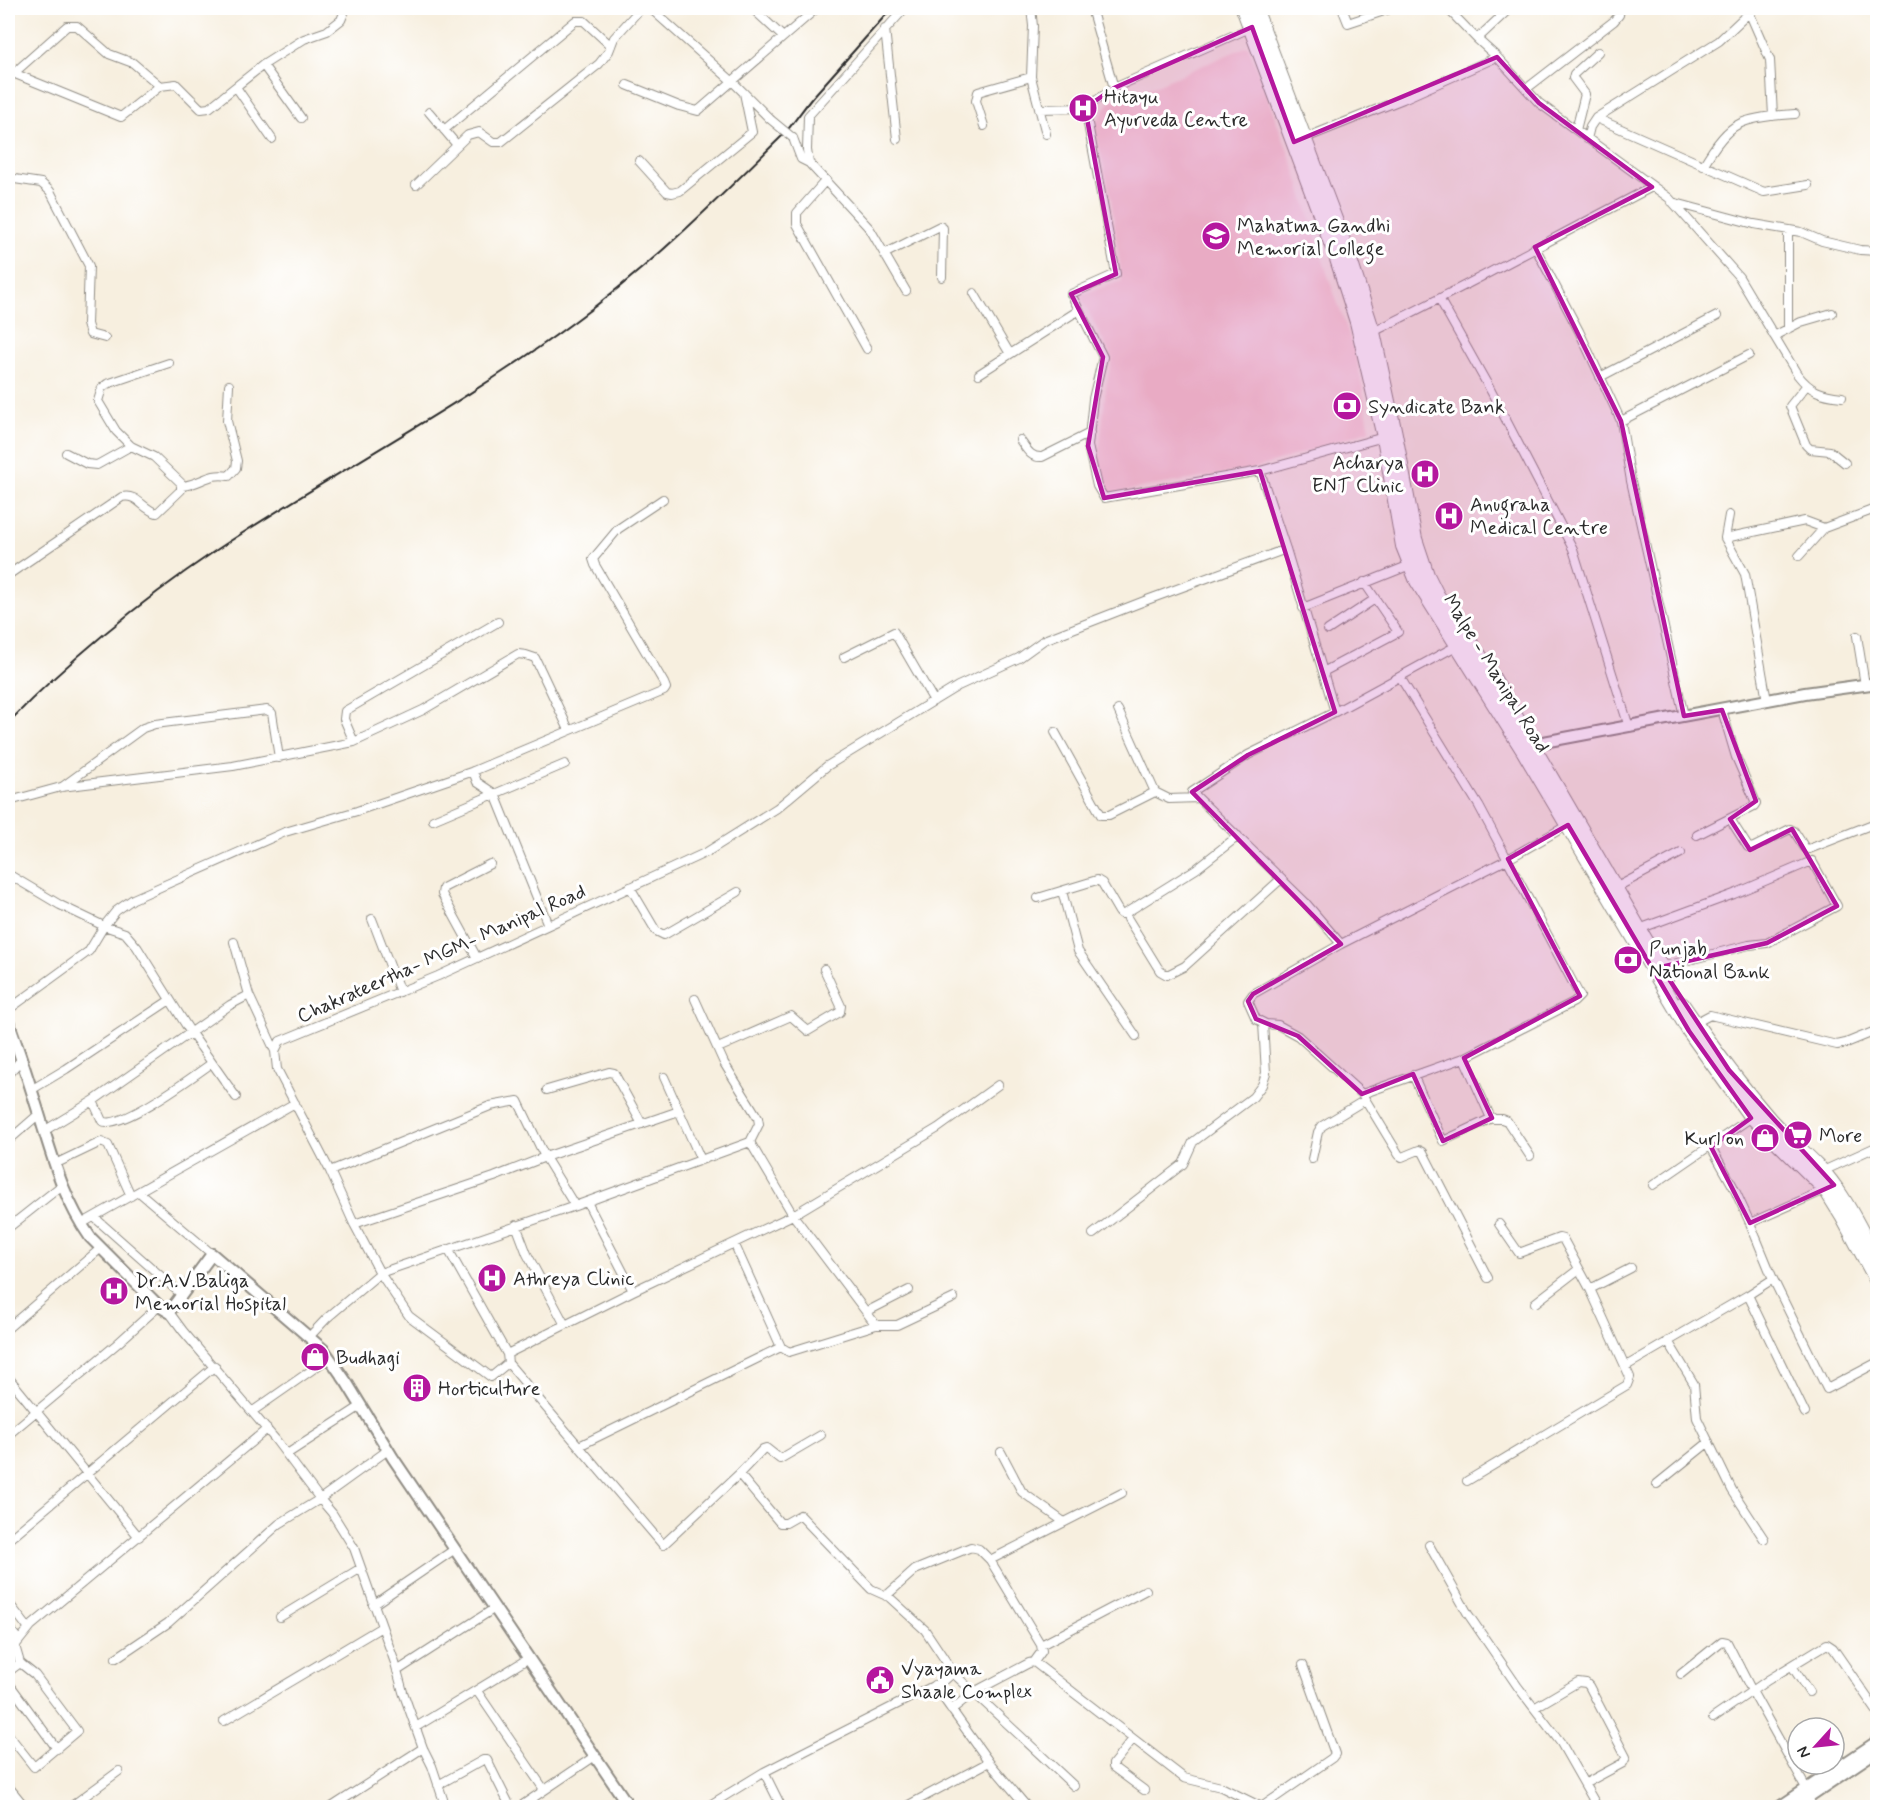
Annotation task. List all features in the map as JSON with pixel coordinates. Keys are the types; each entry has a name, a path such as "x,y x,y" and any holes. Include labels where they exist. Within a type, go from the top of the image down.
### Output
{"highway":[{"name":"Malpe - Manipal Road","path":"1243,8 1312,175 1347,251 1373,332 1420,557 1437,595 1689,1031 1752,1117 1830,1188 1878,1263"},
{"name":"Malpe - Manipal Road","path":"1255,8 1305,138 1312,175 1366,353 1384,437 1400,530 1410,565 1428,601 1458,645 1479,666 1533,744 1695,1023 1729,1070 1773,1123 1823,1171 1878,1283"}],"street":[{"path":"160,86 133,63 109,54 77,26 72,25 67,26 11,72 120,117 160,86 176,84 201,109 209,108 263,65 304,39 327,31 341,20 346,8"},
{"path":"416,185 468,135 479,132 493,142 501,142 599,64 614,38 641,8"},
{"path":"651,8 793,138 801,159 809,163 826,180 870,229 906,291"},
{"path":"752,8 783,37"},
{"path":"627,85 679,106 698,111 817,8"},
{"path":"809,163 808,116 905,8"},
{"path":"1031,8 1033,26 1030,77 1046,134"},
{"path":"1091,8 1114,88"},
{"path":"1342,8 1348,23 1393,8"},
{"path":"1447,8 1497,57 1539,103 1672,202 1739,277 1806,386 1828,396 1842,397"},
{"path":"1477,39 1510,8"},
{"path":"1526,89 1614,21 1619,15 1620,8"},
{"path":"1587,139 1590,127 1596,118 1719,41 1751,10 1770,60 1773,116"},
{"path":"444,130 575,21 584,21 611,46"},
{"path":"1039,108 1084,108 1114,88 1252,27"},
{"path":"885,29 897,140"},
{"path":"1576,130 1585,94 1573,78 1574,74 1598,52"},
{"path":"1305,138 1403,99 1497,57"},
{"path":"263,65 301,118"},
{"path":"984,126 976,101 978,92 1030,77"},
{"path":"236,87 272,139"},
{"path":"639,161 667,192 680,191 752,132 744,93"},
{"path":"1084,108 1116,274 1071,294 1102,357 1093,399 1088,446 1097,486 1104,498 1260,471 1384,437"},
{"path":"429,112 457,145"},
{"path":"1703,166 1721,140 1740,123 1795,114"},
{"path":"1596,118 1764,192 1808,185"},
{"path":"8,178 41,183 50,191 89,266 87,324 90,334 105,338"},
{"path":"826,180 797,213 797,224 867,349"},
{"path":"1373,332 1440,300 1535,247 1652,187"},
{"path":"1672,202 1860,250 1878,251"},
{"path":"884,254 940,226 943,228 944,236 942,277"},
{"path":"1788,230 1788,329"},
{"path":"1535,247 1621,421 1631,481 1684,716"},
{"path":"974,293 1010,354"},
{"path":"1440,300 1491,391 1573,549 1629,727"},
{"path":"979,374 1079,310"},
{"path":"1774,336 1809,318 1832,313"},
{"path":"1600,377 1717,316"},
{"path":"1621,421 1749,355"},
{"path":"170,363 107,384 98,396 98,402 116,431 131,446 154,457 182,486"},
{"path":"182,486 192,485 213,475 229,476 236,468 237,461 227,422 228,385"},
{"path":"1806,386 1790,406 1806,445 1810,449 1830,451 1845,463"},
{"path":"1020,440 1036,458 1090,433"},
{"path":"66,453 87,464 97,465 131,446"},
{"path":"1260,471 1335,712"},
{"path":"8,575 122,497 135,498 152,512 157,513 180,491 182,486"},
{"path":"8,1010 89,951 104,926 124,903 285,832 357,811 473,771 664,692 666,688 593,559 618,529 663,499"},
{"path":"1799,556 1824,528 1875,508"},
{"path":"1730,516 1725,538 1745,574 1767,701"},
{"path":"1725,538 1805,521 1824,528"},
{"name":"Chakrateertha- MGM- Manipal Road","path":"275,1051 280,1041 477,958 707,852 777,808 827,766 958,686 1019,657 1044,640 1286,549"},
{"path":"1304,608 1410,565"},
{"path":"1323,672 1398,632 1364,582"},
{"path":"1328,630 1376,599"},
{"path":"354,742 344,719 345,711 498,622"},
{"path":"844,657 894,632 934,701"},
{"path":"1857,636 1864,686"},
{"path":"1341,944 1305,902 1192,792 1248,756 1458,645"},
{"path":"8,804 14,800 62,787 233,766 354,742 423,710 518,654 526,654 535,658 569,730"},
{"path":"1312,1159 1318,1132 1322,1126 1363,1097 1413,1075 1464,1058 1574,1002 1580,996 1479,806 1400,677"},
{"path":"1533,744 1805,693 1878,683"},
{"path":"62,787 136,732 155,724 267,710 272,713 279,758"},
{"path":"1118,710 1155,792 1169,799 1198,798"},
{"path":"1697,835 1756,803 1736,757 1722,710"},
{"path":"1055,732 1098,813 1109,815 1155,792"},
{"path":"433,820 565,764"},
{"path":"473,771 477,782 495,794 548,925"},
{"path":"1661,967 1749,945 1767,943 1837,906 1806,849 1792,829 1750,848 1730,819"},
{"path":"1806,849 1878,822"},
{"path":"1488,1278 1423,1152 1419,1150 1402,1157 1398,1155 1363,1097 1298,1036 1278,1025 1263,1023 1253,1016 1248,1005 1250,997 1341,944 1508,859 1568,825"},
{"path":"1038,898 1100,880 1119,912 1124,914 1196,869 1238,836"},
{"path":"1615,888 1681,853"},
{"path":"1639,929 1734,894 1812,861"},
{"path":"477,958 442,894 443,888 490,864"},
{"path":"8,874 60,905 104,926 125,933 137,947 190,1033 236,1097"},
{"path":"1128,919 1160,971 1167,975 1185,966 1281,879"},
{"path":"630,887 656,931 664,935 738,892"},
{"path":"1062,891 1078,951 1136,1036"},
{"path":"372,919 400,992"},
{"path":"234,942 249,995 275,1051 277,1069 380,1273 409,1316 491,1377 507,1359 565,1325 794,1215 903,1150 998,1085"},
{"path":"718,1048 791,1016 808,1030 840,1012 841,1006 824,969"},
{"path":"44,1131 93,1101 230,1005 249,995"},
{"path":"309,1337 327,1318 380,1273 587,1202 750,1142 759,1124 758,1118 724,1063 695,999"},
{"path":"32,1090 170,1000"},
{"path":"1695,1023 1710,1015 1837,1045 1878,1030"},
{"path":"8,1022 62,1186 81,1224 101,1248 159,1306 169,1312 215,1366 287,1454 332,1513 354,1548 380,1628 446,1808"},
{"path":"1093,1234 1182,1164 1193,1142 1253,1097 1262,1085 1266,1073 1263,1023"},
{"path":"1464,1058 1492,1118"},
{"path":"8,1074 22,1059"},
{"path":"93,1101 102,1120 111,1123 153,1104 212,1063"},
{"path":"547,1090 609,1072 614,1073 642,1124"},
{"path":"1413,1075 1443,1141 1492,1118 1507,1121 1530,1156"},
{"path":"664,1077 701,1160"},
{"path":"330,1171 490,1106 518,1101 544,1157 575,1206"},
{"path":"81,1224 294,1102"},
{"path":"354,1224 679,1111"},
{"path":"8,1141 39,1114"},
{"path":"1653,1185 1752,1117"},
{"path":"55,1164 105,1142 135,1194 212,1254 309,1337 329,1358 388,1450 630,1808"},
{"path":"750,1142 794,1215 876,1325"},
{"path":"1823,1171 1878,1146"},
{"path":"1711,1147 1733,1186 1773,1279 1827,1389 1878,1362"},
{"path":"8,1228 62,1186"},
{"path":"1750,1223 1830,1188"},
{"path":"587,1202 633,1291"},
{"path":"94,1217 182,1295"},
{"path":"1467,1481 1627,1385 1630,1377 1590,1289 1562,1238 1519,1253 1499,1224"},
{"path":"516,1225 527,1254 565,1325"},
{"path":"734,1243 781,1347 789,1352 876,1325 897,1325 954,1298"},
{"path":"8,1328 101,1248"},
{"path":"448,1248 507,1359 663,1545 763,1449 769,1450 780,1459 821,1435"},
{"path":"169,1312 212,1254"},
{"path":"1590,1289 1631,1268"},
{"path":"1535,1303 1579,1269"},
{"path":"1626,1366 1773,1279"},
{"path":"866,1312 909,1290"},
{"path":"1748,1295 1805,1413"},
{"path":"8,1435 159,1306"},
{"path":"1668,1341 1694,1384 1697,1418 1732,1490 1764,1539"},
{"path":"579,1446 781,1347"},
{"path":"252,1411 329,1358"},
{"path":"8,1540 215,1366"},
{"path":"8,1377 139,1537"},
{"path":"287,1454 361,1406"},
{"path":"8,1734 33,1767 77,1733 34,1675 20,1663 15,1646 28,1628 267,1429"},
{"path":"1657,1484 1709,1442"},
{"path":"116,1658 168,1623 279,1524 320,1499 388,1450"},
{"path":"1001,1452 1022,1492 1064,1522"},
{"path":"739,1474 782,1525 800,1515 871,1589 886,1596 925,1630 953,1673 1074,1786"},
{"path":"990,1560 1122,1493"},
{"path":"1429,1545 1468,1614 1561,1743 1598,1808"},
{"path":"886,1596 915,1570 971,1547 979,1549 990,1560 1041,1645 1042,1651 1034,1662 974,1692 951,1710"},
{"path":"373,1605 455,1549"},
{"path":"280,1617 361,1568"},
{"path":"1041,1645 1146,1590"},
{"path":"8,1602 28,1628"},
{"path":"397,1671 495,1608"},
{"path":"8,1627 19,1640"},
{"path":"224,1721 380,1628"},
{"path":"1682,1674 1725,1641 1814,1808"},
{"path":"1713,1718 1827,1644 1833,1648 1878,1713"},
{"path":"416,1727 529,1658"},
{"path":"1034,1662 1184,1778 1221,1787 1263,1807 1335,1754 1303,1665"},
{"path":"8,1672 20,1663"},
{"path":"1792,1666 1809,1692"},
{"path":"705,1808 764,1772 934,1686 953,1673"},
{"path":"8,1682 57,1749"},
{"path":"1534,1708 1578,1682 1589,1686 1626,1757 1623,1763 1586,1784"},
{"path":"934,1686 989,1762 1028,1808"},
{"path":"477,1691 543,1788 546,1789"},
{"path":"1133,1739 1113,1767 1144,1790"},
{"path":"1792,1808 1807,1792 1878,1741"},
{"path":"330,1808 423,1748"},
{"path":"1778,1808 1878,1750"},
{"path":"518,1808 595,1756"},
{"path":"438,1785 483,1760 487,1760 511,1808"},
{"path":"903,1808 989,1762"},
{"path":"69,1808 118,1771"},
{"path":"764,1772 782,1808"},
{"path":"8,1786 26,1808"}],"highlighted area":[{"path":"1252,27 1294,142 1497,57 1539,103 1652,187 1535,247 1621,421 1684,716 1722,710 1756,801 1730,819 1750,850 1792,829 1837,906 1767,943 1661,967 1729,1070 1834,1185 1750,1223 1711,1147 1751,1118 1689,1031 1568,825 1508,859 1580,996 1464,1058 1492,1118 1443,1141 1413,1074 1362,1094 1298,1036 1256,1019 1248,1001 1253,994 1341,944 1192,792 1248,755 1335,712 1260,471 1104,498 1088,446 1103,357 1071,294 1116,274 1085,108 1114,88"}],"shaded area":[{"name":"Mahatma Gandhi Memorial College","path":"1248,46 1294,167 1327,273 1356,354 1370,430 1254,469 1105,494 1098,463 1106,387 1112,358 1080,295 1122,281 1111,198 1094,125 1109,103"}],"railway":[{"path":"8,723 81,654 187,570 260,522 487,383 602,301 682,232 784,134 812,98 892,8"}],"place":[{"name":"Hitayu Ayurveda Centre","path":"1083,108"},
{"name":"Mahatma Gandhi Memorial College","path":"1216,236"},
{"name":"Syndicate Bank","path":"1347,406"},
{"name":"Acharya ENT Clinic","path":"1425,474"},
{"name":"Anugraha Medical Centre","path":"1449,516"},
{"name":"Punjab National Bank","path":"1628,960"},
{"name":"More","path":"1798,1135"},
{"name":"Kurl on","path":"1765,1138"},
{"name":"Athreya Clinic","path":"492,1278"},
{"name":"Dr.A.V.Baliga Memorial Hospital","path":"114,1291"},
{"name":"Budhagi","path":"315,1357"},
{"name":"Horticulture","path":"417,1388"},
{"name":"Vyayama Shaale Complex","path":"880,1680"}]}
